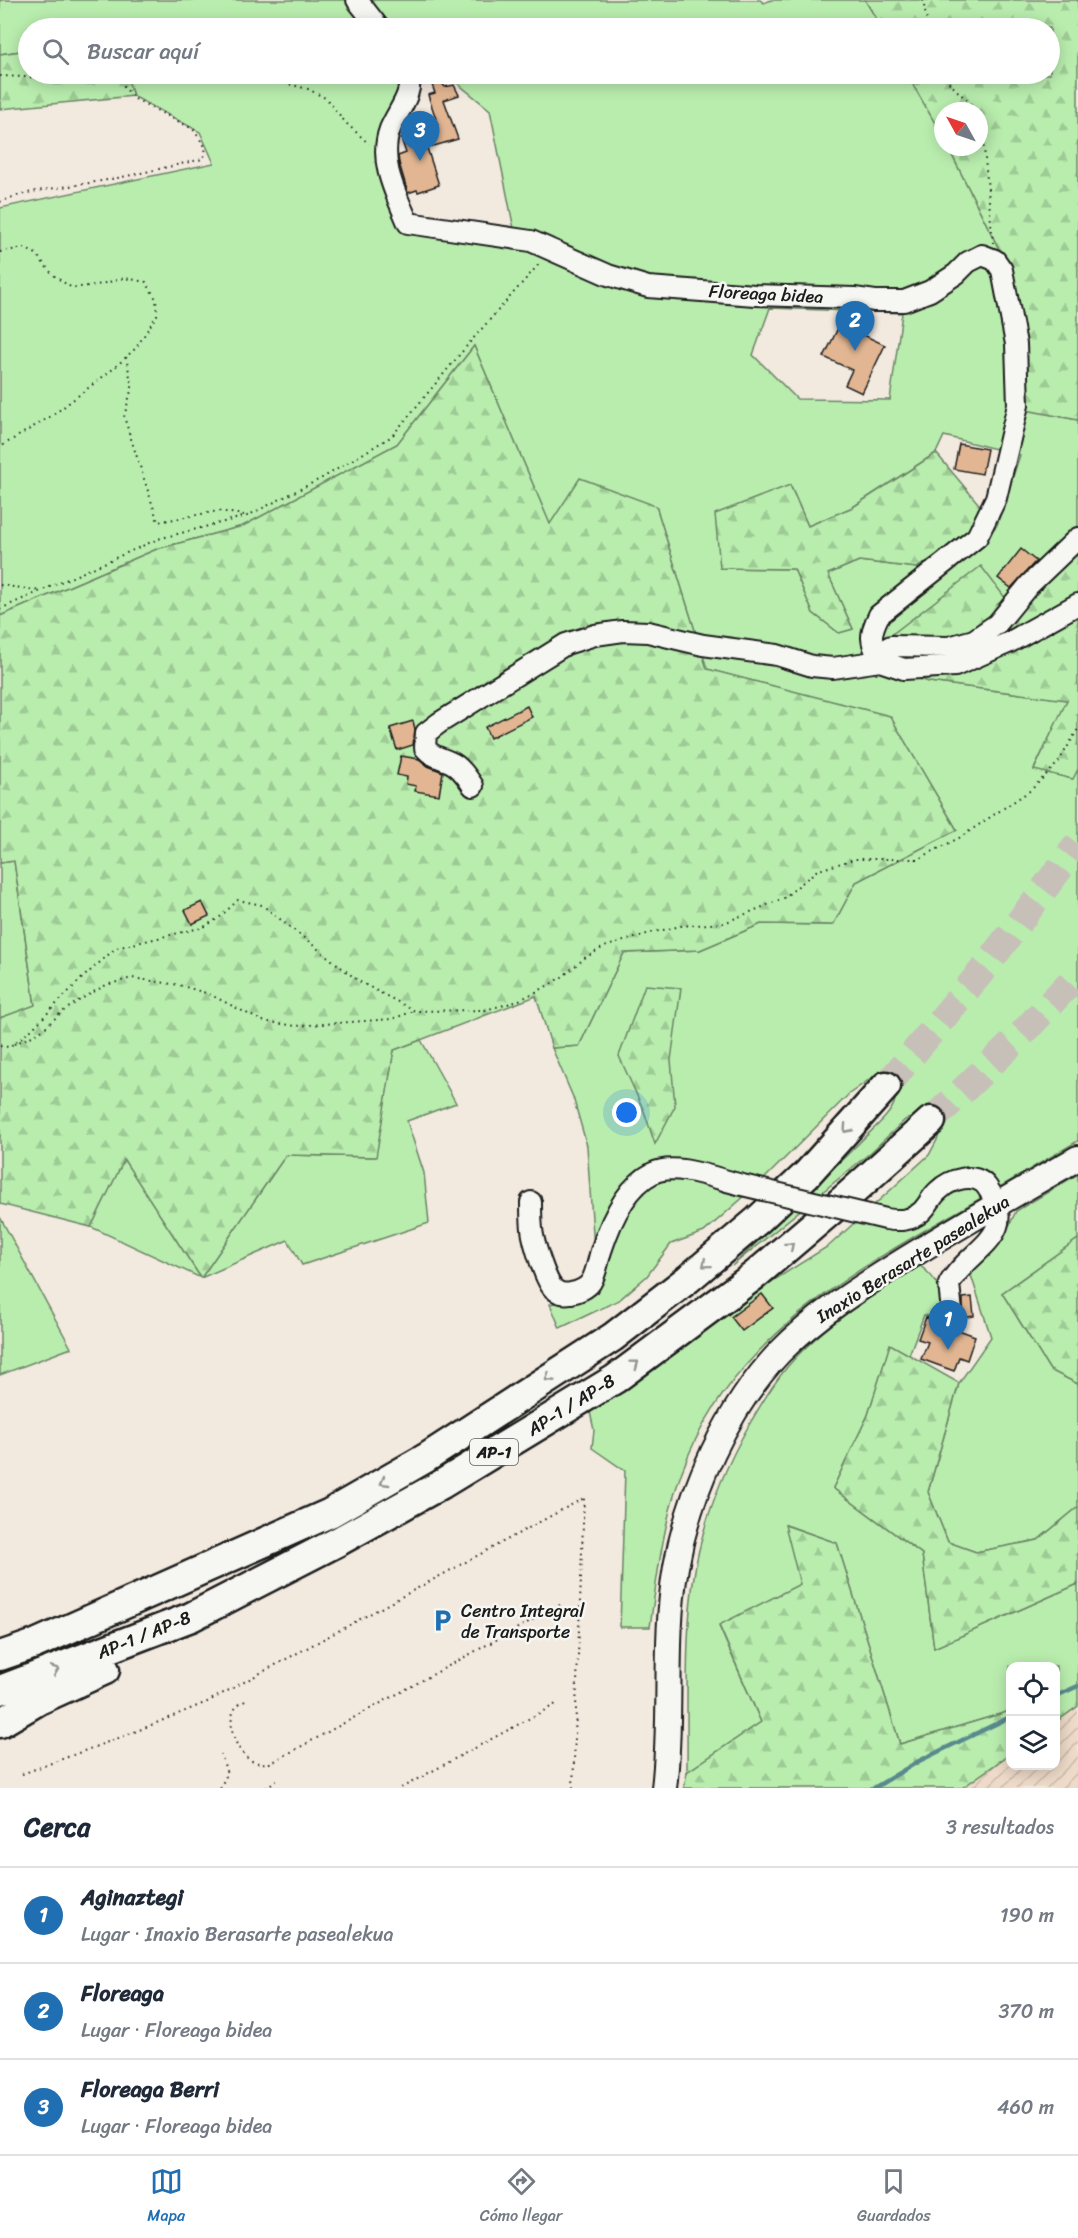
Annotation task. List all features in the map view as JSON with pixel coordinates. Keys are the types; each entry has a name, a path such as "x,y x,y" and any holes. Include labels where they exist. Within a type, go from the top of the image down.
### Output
{"highway":[{"name":"AP-1 / AP-8","path":"0,1656 35,1644 330,1512 426,1458 612,1337 688,1279 807,1174 886,1086"},
{"name":"AP-1 / AP-8","path":"0,1690 191,1617 360,1530 442,1484 615,1379 755,1275 931,1121"},
{"path":"0,1723 39,1700 281,1588 427,1511 494,1468 536,1427"}],"main road":[{"name":"Inaxio Berasarte pasealekua","path":"664,1788 669,1632 676,1568 694,1500 720,1439 756,1382 778,1354 836,1304 872,1280 1078,1158"}],"street":[{"path":"357,0 371,18"},
{"name":"Floreaga bidea","path":"411,84 390,130 386,148 389,179 408,223 531,241 608,275 648,288 755,295 854,298 875,301 904,300 930,291 956,274 968,262 982,255 995,260"},
{"path":"880,660 872,646 871,631 879,615 977,537 996,498 1017,405 1016,344 1002,270 995,260"},
{"path":"985,483 987,519"},
{"path":"880,660 884,650 891,645 949,647 974,640 997,624 1029,585 1078,538"},
{"path":"473,786 464,772 452,762 432,756 425,748 426,733 566,644 614,633 648,632 703,645 777,656 812,666 832,668 880,660 904,669 955,666 1010,642 1078,604"},
{"path":"531,1202 532,1231 547,1279 553,1289 561,1294 584,1289 591,1282 608,1230 625,1200 639,1182 654,1172 666,1168 680,1169 899,1221 921,1213 938,1191 959,1179 976,1179 985,1184 998,1204 999,1227 985,1245 960,1267 949,1284 950,1318"}],"path":[{"path":"923,0 926,18"},
{"path":"0,76 18,77"},
{"path":"0,202 46,189 93,182 203,159 206,148 193,129 133,98 122,84"},
{"path":"288,84 308,89 327,99 345,122 370,145"},
{"path":"950,84 969,102"},
{"path":"985,156 995,260"},
{"path":"0,252 24,248 36,254 53,275 72,288 98,285 125,278 146,282 156,299 157,315 136,348 126,357 53,415 0,447"},
{"path":"0,609 158,539 247,516 324,477 392,436 540,263 557,251"},
{"path":"126,357 132,387 124,417 158,522 218,511 247,516"},
{"path":"0,585 41,591"},
{"path":"0,1046 9,1047 39,1033 62,1012 83,998 106,985 132,978 179,985 209,994 262,1021 296,1026 392,1019 415,1011 484,1010 515,1002 562,977 585,957 604,947 681,926 724,923 784,898 816,871 854,859 918,859 959,838 1031,790 1058,763 1078,729"},
{"path":"9,1047 31,1030 79,981 116,948 204,927 220,917 238,900 262,905 360,982 415,1011"},
{"path":"22,1774 207,1702 584,1498 573,1788"},
{"path":"245,1701 237,1706 231,1719 237,1747 252,1762 270,1763 560,1605"},
{"path":"401,1788 558,1703"},
{"path":"220,1788 227,1774 221,1754"},
{"path":"266,1788 276,1780"}],"shaded area":[{"path":"1078,1706 1078,1788 962,1788 1006,1757 1006,1770 1060,1770 1060,1719"}],"green space":[{"path":"0,0 760,0 764,3 771,0 865,0 876,18 18,18 18,51 0,54"},
{"path":"865,0 1078,0 1078,420 1026,410 1001,253 952,156 988,156 988,102 934,102 934,121 913,84 1060,84 1060,18 876,18"},
{"path":"18,51 18,84 129,84 133,96 0,109 0,54"},
{"path":"129,84 407,84 384,148 411,218 514,229 490,110 458,84 913,84 934,121 934,156 952,156 1001,253 1026,409 1078,420 1078,553 1012,607 980,567 929,682 1068,700 1034,769 1072,779 1078,769 1078,1141 871,1263 798,1315 765,1344 736,1377 710,1414 689,1454 668,1517 650,1627 620,1627 625,1471 592,1448 594,1430 590,1412 679,1351 771,1282 830,1245 929,1155 938,1138 938,1128 917,1116 905,1120 870,1153 732,1266 890,1111 895,1100 891,1087 870,1079 849,1094 765,1178 704,1232 671,1244 647,1276 619,1300 560,1328 550,1304 583,1297 594,1248 587,1146 573,1097 552,1048 579,1046 624,953 700,950 761,924 833,925 856,882 957,830 890,717 707,669 656,506 550,525 474,346 397,444 243,526 157,549 0,616 0,208 214,163 200,132 133,96","holes":["770,308 902,313 890,400 797,399 753,355","944,436 1020,455 997,525 972,554 963,538 917,568 859,561 828,574 853,629 839,633 813,613 794,569 720,568 790,485 808,526 853,507 936,453"]},
{"path":"474,346 550,524 580,478 656,506 707,669 890,716 957,830 856,882 833,925 761,924 700,950 624,953 579,1046 552,1048 536,996 394,1050 376,1157 286,1155 201,1278 124,1160 91,1227 0,1204 0,1018 35,1005 14,861 0,863 0,616 157,549 243,526 397,444"},
{"path":"936,453 983,509 963,538 917,568 859,561 828,574 853,629 839,633 813,613 794,569 720,568 715,514 790,485 808,526 853,507"},
{"path":"1078,553 1078,769 1073,779 1034,770 1067,700 929,682 902,674 882,642 981,566 1012,607"},
{"path":"14,861 35,1006 0,1018 0,863"},
{"path":"645,985 681,988 671,1060 675,1106 655,1144 644,1111 619,1056"},
{"path":"421,1040 456,1103 407,1121 424,1173 429,1223 302,1265 288,1240 201,1278 286,1155 375,1157 394,1050"},
{"path":"124,1159 201,1278 91,1227"},
{"path":"1078,1174 1078,1239 1002,1293 1050,1370 1078,1384 1078,1507 1038,1540 976,1552 948,1542 928,1492 959,1383 991,1337 969,1269 1003,1239 1016,1211"},
{"path":"0,1217 71,1348 0,1375"},
{"path":"1078,1239 1078,1384 1050,1370 1002,1293"},
{"path":"919,1265 932,1277 940,1289 943,1320 924,1315 909,1355 890,1345 868,1415 833,1488 922,1554 934,1648 1078,1584 1078,1687 1060,1695 1060,1662 1006,1662 1006,1712 900,1744 837,1543 786,1525 801,1584 719,1626 761,1722 687,1772 688,1632 694,1576 713,1501 741,1440 780,1377 794,1359 815,1339 873,1295"},
{"path":"890,1344 959,1383 928,1492 948,1542 976,1552 1038,1540 1078,1507 1078,1584 934,1648 922,1554 833,1488 868,1415"},
{"path":"785,1525 837,1543 900,1744 1006,1712 1006,1757 962,1788 684,1788 687,1772 761,1722 719,1625 800,1584"},
{"path":"1078,1687 1078,1706 1060,1719 1060,1716 1060,1695"}],"building":[{"path":"432,84 442,84 445,87 454,85 459,95 444,100 458,139 427,148 439,185 408,193 398,156 406,153 401,138 438,125 428,95 435,93"},
{"path":"840,324 885,345 862,393 845,385 852,370 824,357"},
{"path":"959,444 987,449 982,474 954,469"},
{"path":"1021,549 1036,561 1011,588 998,578"},
{"path":"527,706 532,717 490,738 485,727"},
{"path":"413,721 415,729 413,745 397,750 390,728"},
{"path":"401,756 419,759 428,766 443,772 439,795 415,791 416,786 406,784 407,777 397,775"},
{"path":"202,902 209,916 192,924 185,910"},
{"path":"762,1294 773,1308 742,1331 731,1317"},
{"path":"972,1297 974,1316 963,1318 963,1298"},
{"path":"926,1317 938,1322 946,1330 956,1329 975,1336 967,1360 959,1357 954,1371 921,1359 928,1342 918,1339"}],"waterway":[{"path":"1060,1694 1078,1686"},
{"path":"874,1788 919,1761 1006,1719"}],"tunnel":[{"path":"886,1086 986,966 1078,844"},
{"path":"931,1121 1019,1037 1078,974"}],"place":[{"name":"Floreaga Berri","path":"420,161"},
{"name":"Floreaga","path":"855,351"},
{"name":"Aginaztegi","path":"948,1350"},
{"name":"Centro Integral de Transporte","path":"443,1621"}]}
